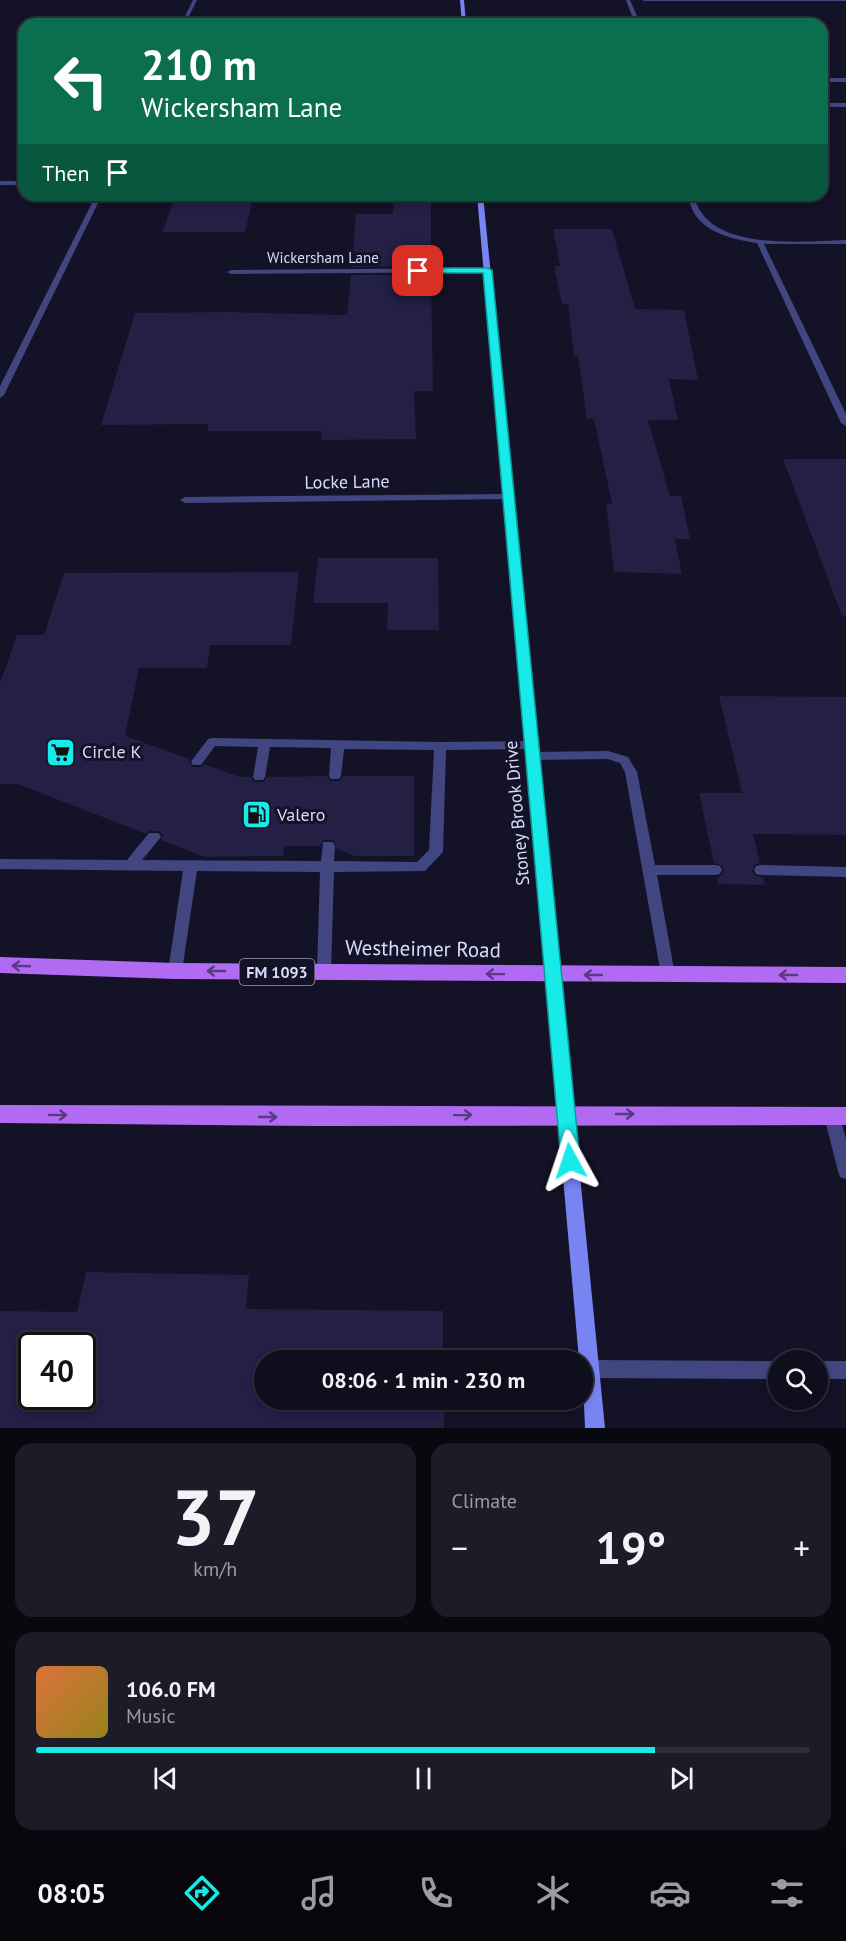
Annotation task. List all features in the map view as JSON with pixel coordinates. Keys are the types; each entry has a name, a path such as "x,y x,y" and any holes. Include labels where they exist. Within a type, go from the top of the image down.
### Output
{"main road":[{"name":"Westheimer Road","path":"0,965 175,971 846,975"},
{"path":"0,1114 209,1117 566,1114 839,1116"}],"street":[{"path":"186,18 195,0"},
{"path":"462,0 464,18"},
{"path":"628,0 635,17 806,16"},
{"path":"644,0 846,0"},
{"path":"828,80 846,80"},
{"path":"828,105 846,105"},
{"path":"0,183 18,183"},
{"path":"0,395 96,201"},
{"name":"Stoney Brook Drive","path":"481,201 588,1350"},
{"path":"693,201 699,216 730,235 760,242 846,242"},
{"path":"760,242 846,423"},
{"name":"Wickersham Lane","path":"231,272 488,270"},
{"name":"Locke Lane","path":"185,500 509,497"},
{"path":"197,762 212,742 532,750 608,755 624,760 631,772 651,870 668,975"},
{"path":"259,777 265,743"},
{"path":"335,776 338,744"},
{"path":"0,864 191,865 249,861 327,867 420,867 436,852 440,746"},
{"path":"130,865 154,837"},
{"path":"324,972 328,846"},
{"path":"175,971 191,865"},
{"path":"651,870 716,870"},
{"path":"761,870 846,872"},
{"path":"839,1116 846,1171"},
{"path":"593,1369 768,1370"},
{"path":"828,1370 846,1370"},
{"name":"Stoney Brook Drive","path":"593,1404 595,1428"}],"building":[{"path":"174,201 253,201 245,232 162,232"},
{"path":"394,201 431,201 431,266 352,267 356,214 393,214"},
{"path":"553,229 612,229 635,309 684,310 698,380 669,379 678,420 648,420 670,496 681,496 690,539 675,539 682,574 614,572 606,503 612,504 594,419 587,419 578,356 574,356 568,304 562,304 554,266 560,266"},
{"path":"351,275 431,275 433,391 414,391 416,439 321,440 322,431 207,431 209,424 101,425 135,313 228,312 347,315"},
{"path":"783,459 846,459 846,615 842,616"},
{"path":"318,558 438,558 439,630 387,630 388,603 313,603"},
{"path":"299,572 291,645 210,645 207,668 139,668 125,736 190,759 189,763 193,767 201,767 204,764 240,777 251,777 255,782 263,782 267,777 327,776 331,781 339,781 343,776 414,776 414,856 355,856 337,849 333,840 323,840 320,846 284,846 283,856 204,857 161,840 163,836 159,831 149,831 146,834 18,784 0,784 0,683 17,635 44,635 64,573"},
{"path":"719,696 846,697 846,835 753,834 760,863 754,865 752,871 756,876 763,877 765,885 718,884 717,877 722,875 724,869 720,864 714,863 699,793 742,793"},
{"path":"86,1272 249,1275 246,1309 443,1311 443,1350 254,1350 254,1410 444,1410 444,1428 0,1428 0,1311 77,1312"}],"place":[{"name":"Circle K","path":"61,752"},
{"name":"Valero","path":"256,815"}],"route":[{"path":"418,271 488,270 570,1161"}]}
